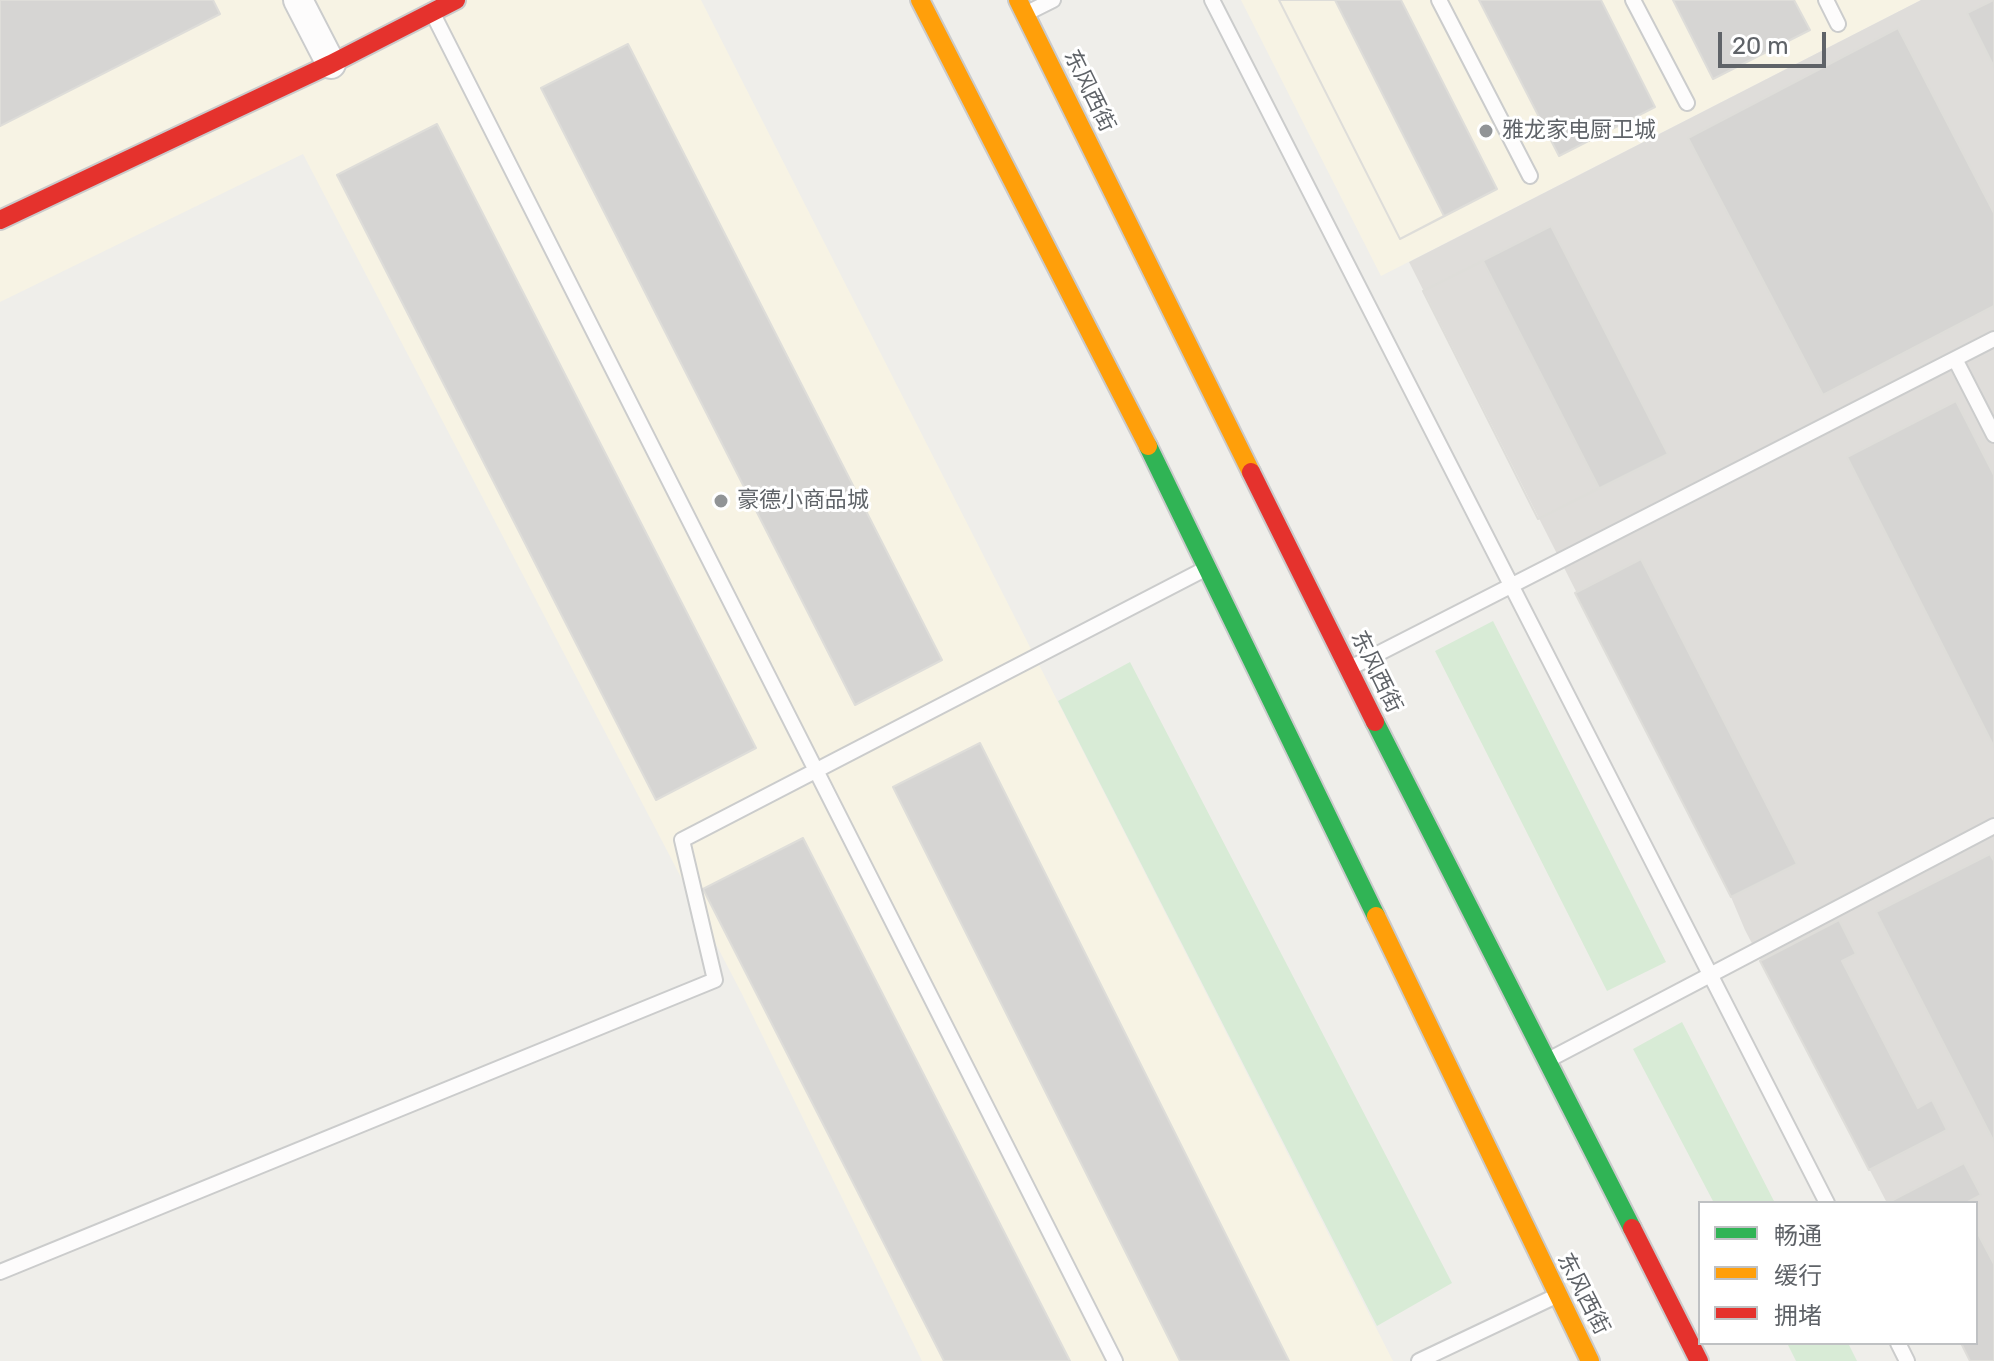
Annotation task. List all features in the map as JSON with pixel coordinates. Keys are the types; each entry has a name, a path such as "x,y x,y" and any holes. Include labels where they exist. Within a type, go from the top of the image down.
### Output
{"main road":[{"path":"0,220 331,64 456,0"},
{"name":"东风西街","path":"920,0 1209,567 1556,1296 1590,1361"},
{"name":"东风西街","path":"1021,7 1348,669 1699,1361"}],"street":[{"path":"298,0 331,64"}],"lane":[{"path":"1021,7 1053,0"},
{"path":"1212,0 1826,1201"},
{"path":"1439,0 1530,176"},
{"path":"1633,0 1687,103"},
{"path":"1826,0 1838,24"},
{"path":"432,13 1115,1361"},
{"path":"1348,669 1994,339"},
{"path":"1955,359 1994,435"},
{"path":"0,1272 715,980 682,840 1209,567"},
{"path":"1545,1062 1994,826"},
{"path":"1419,1361 1556,1296"}],"shaded area":[{"name":"豪德小商品城","path":"0,0 701,0 1393,1361 922,1361 742,994 303,154 0,302"},
{"name":"雅龙家电厨卫城","path":"1241,0 1921,0 1381,276"},
{"path":"1921,0 1994,0 1994,1361 1970,1361 1962,1345 1978,1345 1978,1201 1886,1201 1745,930 1409,262"}],"green space":[{"path":"1493,621 1666,962 1607,991 1435,651"},
{"path":"1130,662 1452,1283 1377,1326 1058,701"},
{"path":"1682,1022 1774,1201 1713,1201 1633,1049"},
{"path":"1788,1345 1849,1345 1857,1361 1796,1361"}],"building":[{"path":"0,0 213,0 220,14 0,126"},
{"path":"1279,0 1401,0 1497,189 1400,239"},
{"path":"1279,0 1335,0 1444,216 1400,239"},
{"path":"1479,0 1601,0 1655,107 1559,156"},
{"path":"1673,0 1794,0 1810,30 1713,79"},
{"path":"1994,0 1994,67 1967,13"},
{"path":"1898,28 1994,213 1994,306 1823,395 1688,138"},
{"path":"628,44 942,660 855,705 541,88"},
{"path":"437,124 756,748 656,800 337,175"},
{"path":"1551,226 1668,454 1538,519 1423,291"},
{"path":"1483,261 1599,488 1538,519 1423,291"},
{"path":"1956,401 1994,475 1994,747 1847,457"},
{"path":"1641,559 1797,864 1731,897 1575,593"},
{"path":"980,743 1289,1361 1180,1361 893,787"},
{"path":"803,838 1070,1361 944,1361 703,889"},
{"path":"1990,854 1994,861 1994,1142 1876,912"},
{"path":"1839,920 1856,954 1842,961 1918,1108 1932,1100 1947,1130 1869,1170 1760,961"},
{"path":"1964,1163 1981,1195 1970,1201 1891,1201"},
{"path":"1978,1234 1994,1264 1994,1361 1970,1361 1962,1345 1978,1345"}],"traffic: fast":[{"path":"1148,446 1376,916"},
{"path":"1375,722 1632,1228"}],"traffic: slow":[{"path":"920,0 1148,446"},
{"path":"1018,0 1251,472"},
{"path":"1376,916 1590,1361"}],"traffic: jam":[{"path":"0,220 331,64 456,0"},
{"path":"1251,472 1375,722"},
{"path":"1632,1228 1699,1361"}],"place":[{"name":"雅龙家电厨卫城","path":"1486,131"},
{"name":"豪德小商品城","path":"721,501"}]}
